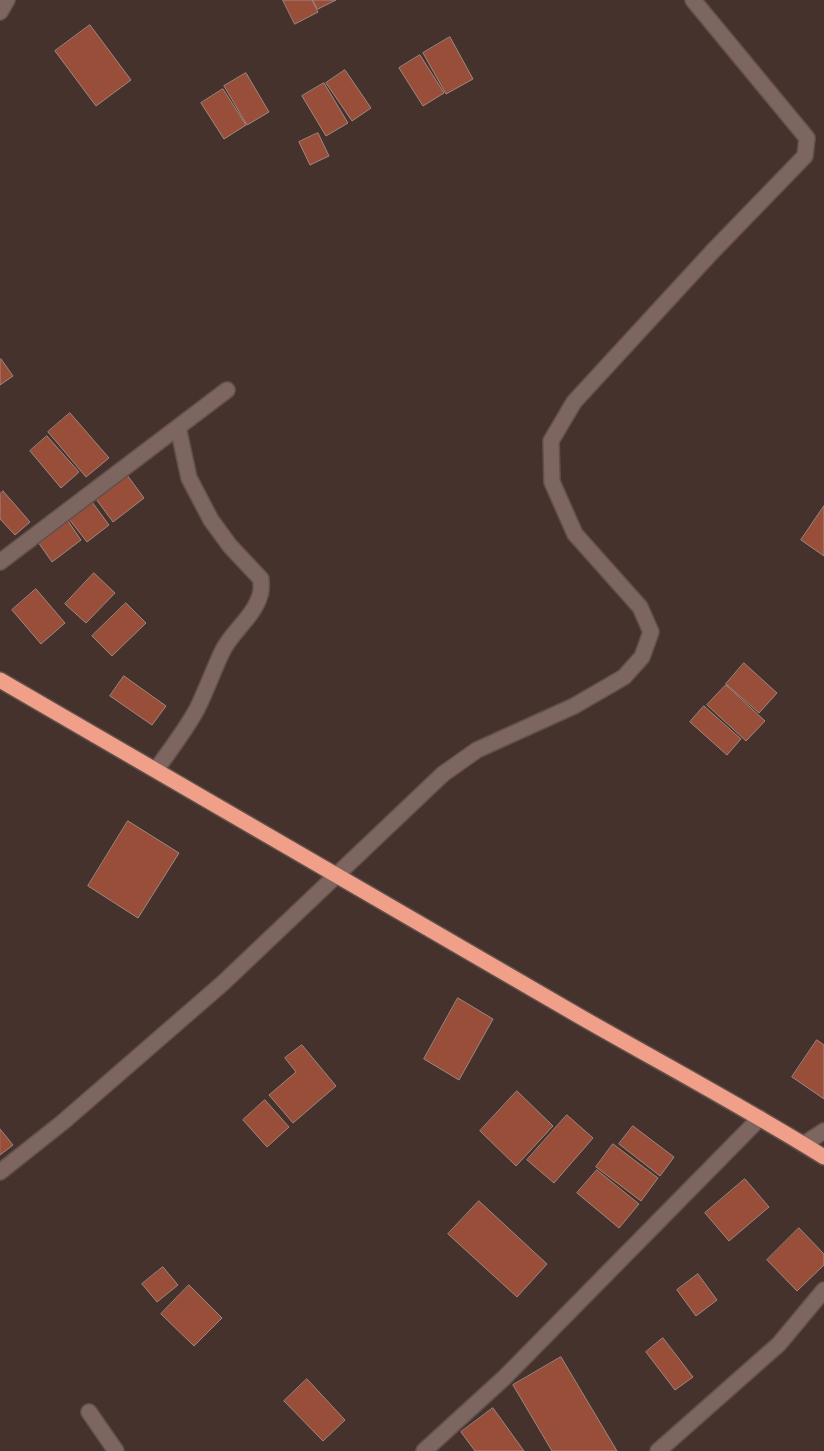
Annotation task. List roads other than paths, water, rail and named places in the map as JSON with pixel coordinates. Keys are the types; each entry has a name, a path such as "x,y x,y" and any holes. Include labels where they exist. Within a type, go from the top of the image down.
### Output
{"highway":[{"path":"0,680 338,874 573,1012 760,1118 824,1157"}],"street":[{"path":"0,12 7,0"},
{"path":"0,1172 63,1122 223,983 443,774 477,750 574,706 616,682 624,677 642,657 651,632 640,606 575,534 552,482 551,441 574,402 712,252 805,156 807,138 693,0"},
{"path":"0,562 227,390"},
{"path":"156,770 180,737 196,710 221,653 229,638 252,611 260,595 261,586 261,579 230,546 211,520 189,478 178,427"},
{"path":"424,1451 504,1378 760,1118"},
{"path":"804,1144 824,1131"},
{"path":"658,1451 779,1344 824,1290"},
{"path":"89,1412 116,1451"}]}
